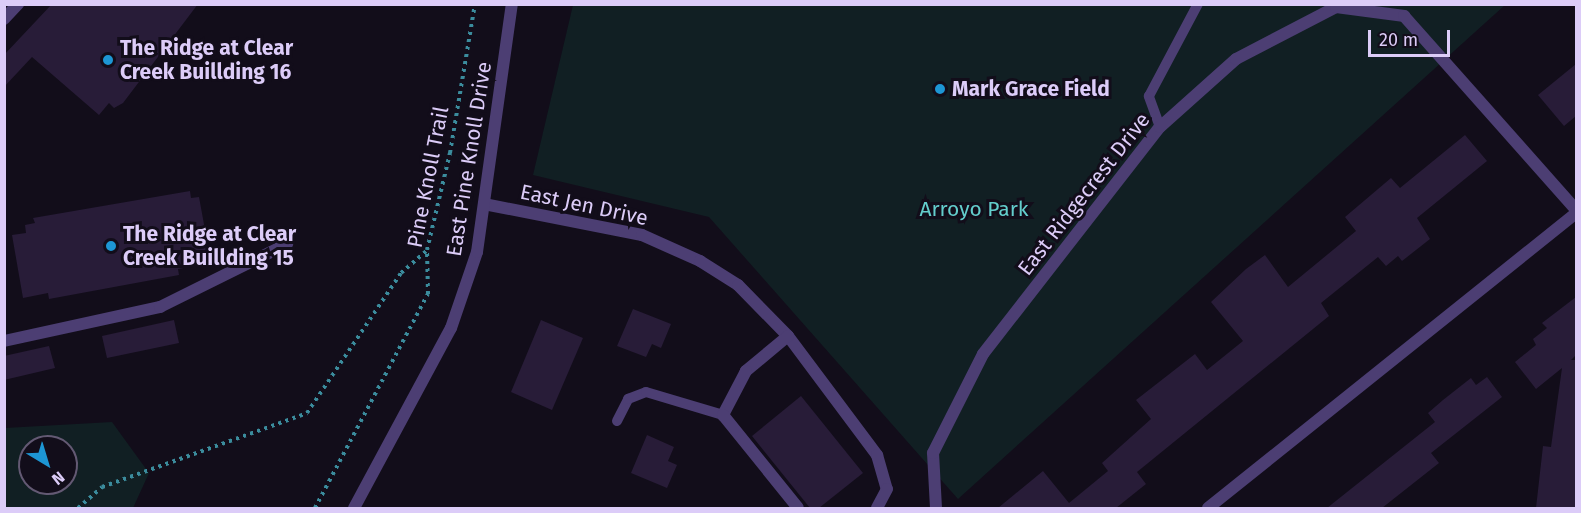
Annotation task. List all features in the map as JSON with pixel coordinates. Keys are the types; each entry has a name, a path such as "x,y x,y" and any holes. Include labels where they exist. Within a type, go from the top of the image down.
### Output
{"street":[{"path":"4,19 18,4"},
{"name":"East Pine Knoll Drive","path":"354,508 451,328 477,252 512,4"},
{"name":"East Ridgecrest Drive","path":"936,508 933,453 983,354 1160,127 1236,59 1336,7 1404,16 1576,212 1208,508"},
{"name":"East Jen Drive","path":"483,204 642,235 700,261 738,285 788,336 877,455 887,489 877,508"},
{"path":"4,341 160,308 287,244"},
{"path":"788,336 746,371 723,415 798,508"}],"lane":[{"path":"1160,127 1149,96 1198,4"},
{"path":"616,421 628,399 646,392 723,415"}],"path":[{"name":"Pine Knoll Trail","path":"315,508 428,294 427,250 450,153 475,4"},
{"path":"78,508 102,487 307,413 401,273 427,250"}],"green space":[{"name":"Arroyo Park","path":"573,5 1505,5 958,499 709,217 533,175"},
{"path":"112,422 149,473 133,508 5,508 5,428"}],"building":[{"name":"The Ridge at Clear Creek Buillding 16","path":"52,4 198,4 123,103 114,108 109,103 99,115 32,57 4,87 4,55"},
{"path":"1576,64 1576,116 1564,126 1538,95"},
{"path":"1465,135 1487,161 1417,218 1430,239 1402,261 1398,256 1386,266 1378,257 1321,303 1329,316 1137,472 1146,484 1116,508 998,508 1043,471 1069,503 1108,471 1102,463 1151,419 1136,400 1195,354 1207,370 1243,341 1211,302 1246,269 1265,255 1288,287 1356,231 1345,217 1391,178 1400,188"},
{"name":"The Ridge at Clear Creek Buillding 15","path":"190,191 191,198 199,197 210,257 194,259 195,266 178,269 179,275 49,299 48,293 23,298 12,235 26,233 25,225 35,223 33,218"},
{"path":"1576,297 1576,355 1571,360 1576,360 1576,508 1536,508 1543,446 1551,447 1562,368 1536,389 1515,362 1536,345 1533,339 1547,328 1542,323"},
{"path":"633,309 671,324 661,348 652,344 646,357 617,346"},
{"path":"174,320 179,343 107,358 102,336"},
{"path":"541,320 583,338 552,410 511,392"},
{"path":"49,346 55,368 4,380 4,356"},
{"path":"1487,377 1502,397 1431,453 1439,463 1382,508 1327,508 1435,422 1428,413 1443,400 1471,378 1476,385"},
{"path":"801,396 863,473 819,508 810,508 752,436"},
{"path":"647,435 674,447 668,461 677,465 667,488 631,473"}],"place":[{"name":"The Ridge at Clear Creek Buillding 16","path":"108,60"},
{"name":"Mark Grace Field","path":"940,89"},
{"name":"The Ridge at Clear Creek Buillding 15","path":"111,246"}]}
